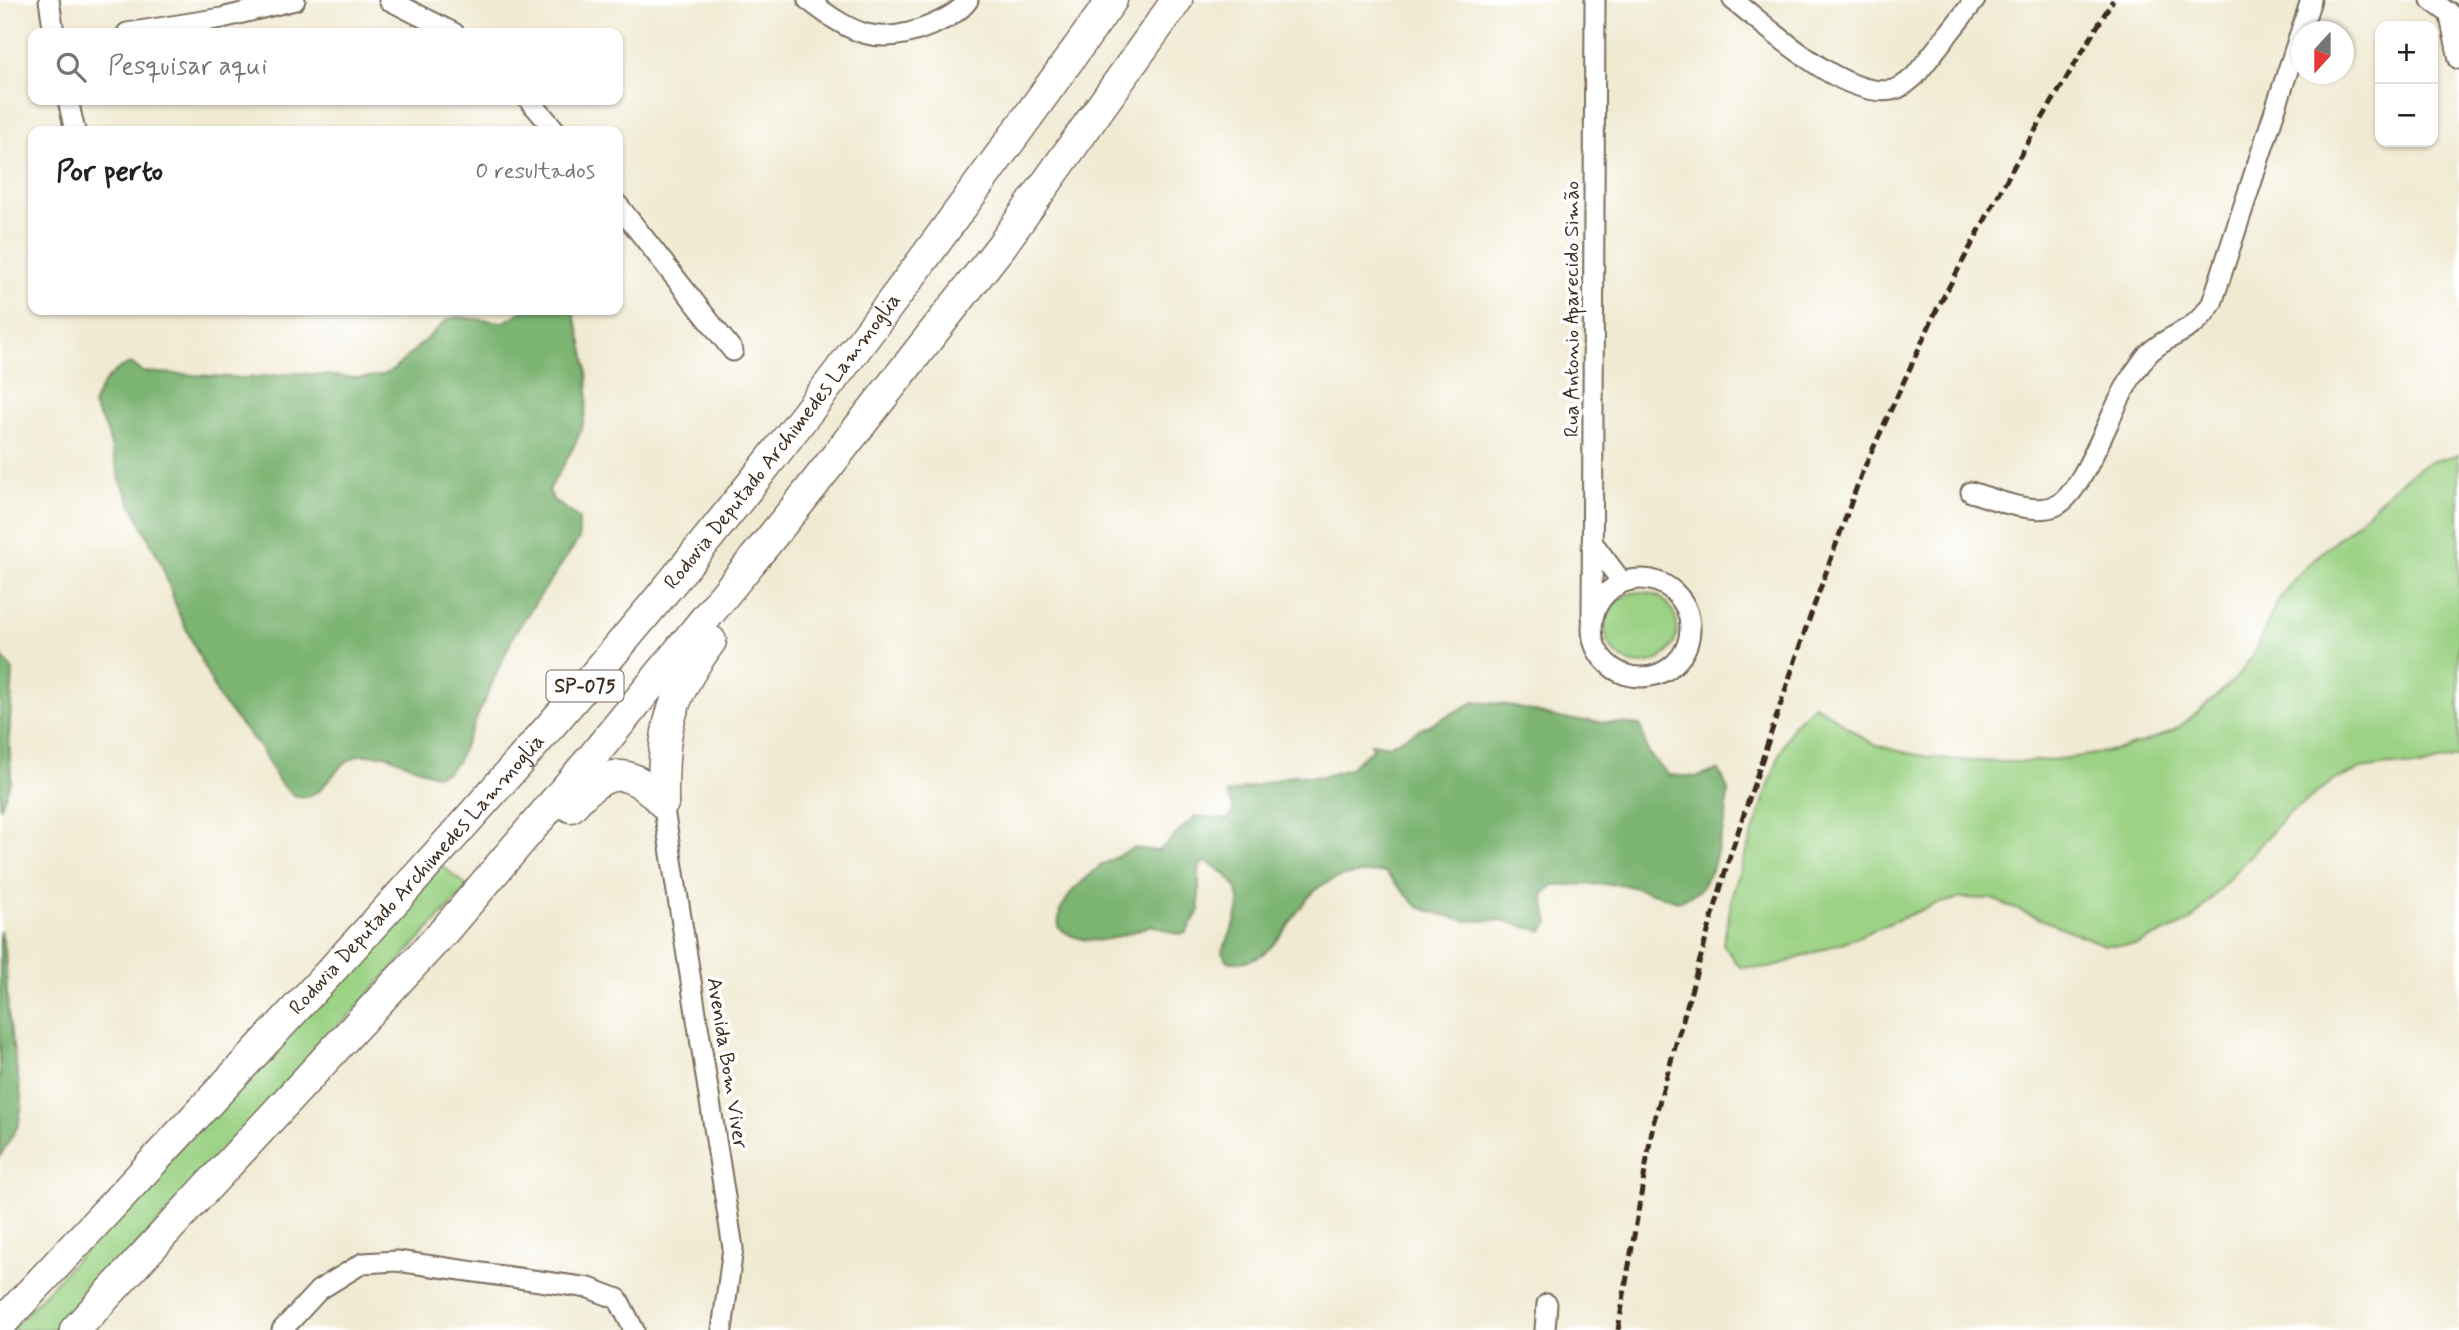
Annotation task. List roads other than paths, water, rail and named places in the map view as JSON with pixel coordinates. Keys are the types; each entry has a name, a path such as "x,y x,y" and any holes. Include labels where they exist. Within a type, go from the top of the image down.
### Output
{"highway":[{"name":"Rodovia Deputado Archimedes Lammoglia","path":"0,1325 200,1112 451,837 656,601 903,288 1112,0"},
{"name":"SP-075","path":"75,1330 446,930 594,755 800,502 1002,245 1177,0"},
{"path":"663,803 663,757 676,695 764,565 800,502"},
{"path":"446,930 485,900 595,782 608,775 626,775 643,783 663,803"}],"street":[{"path":"49,0 53,28"},
{"path":"159,28 222,18 295,0"},
{"path":"389,0 444,28"},
{"path":"808,0 838,23 873,38 908,35 941,21 968,0"},
{"name":"Rua Antonio Aparecido Simão","path":"1595,0 1594,546 1591,633 1595,648 1604,661 1616,671 1631,677 1647,678 1663,673 1676,663 1686,649 1690,633 1689,616 1682,601 1670,589 1655,581 1638,579 1622,582"},
{"path":"1733,0 1829,72 1851,85 1883,90 1903,87 1915,76 1975,0"},
{"path":"1971,492 2040,508 2056,506 2069,494 2102,440 2138,368 2151,352 2200,321 2212,303 2311,0"},
{"path":"2431,0 2454,16 2459,59"},
{"path":"69,105 74,126"},
{"path":"533,105 552,126"},
{"path":"623,211 733,351"},
{"path":"1592,617 1598,602 1608,590 1622,582 1594,546"},
{"name":"Avenida Bom Viver","path":"663,803 733,1248 722,1330"},
{"path":"282,1330 319,1290 363,1263 397,1261 589,1288 618,1299 634,1330"},
{"path":"1545,1330 1548,1304"}],"railway":[{"path":"1618,1330 1653,1124 1728,862 1805,631 1861,475 1937,309 2014,166 2113,0"}]}
